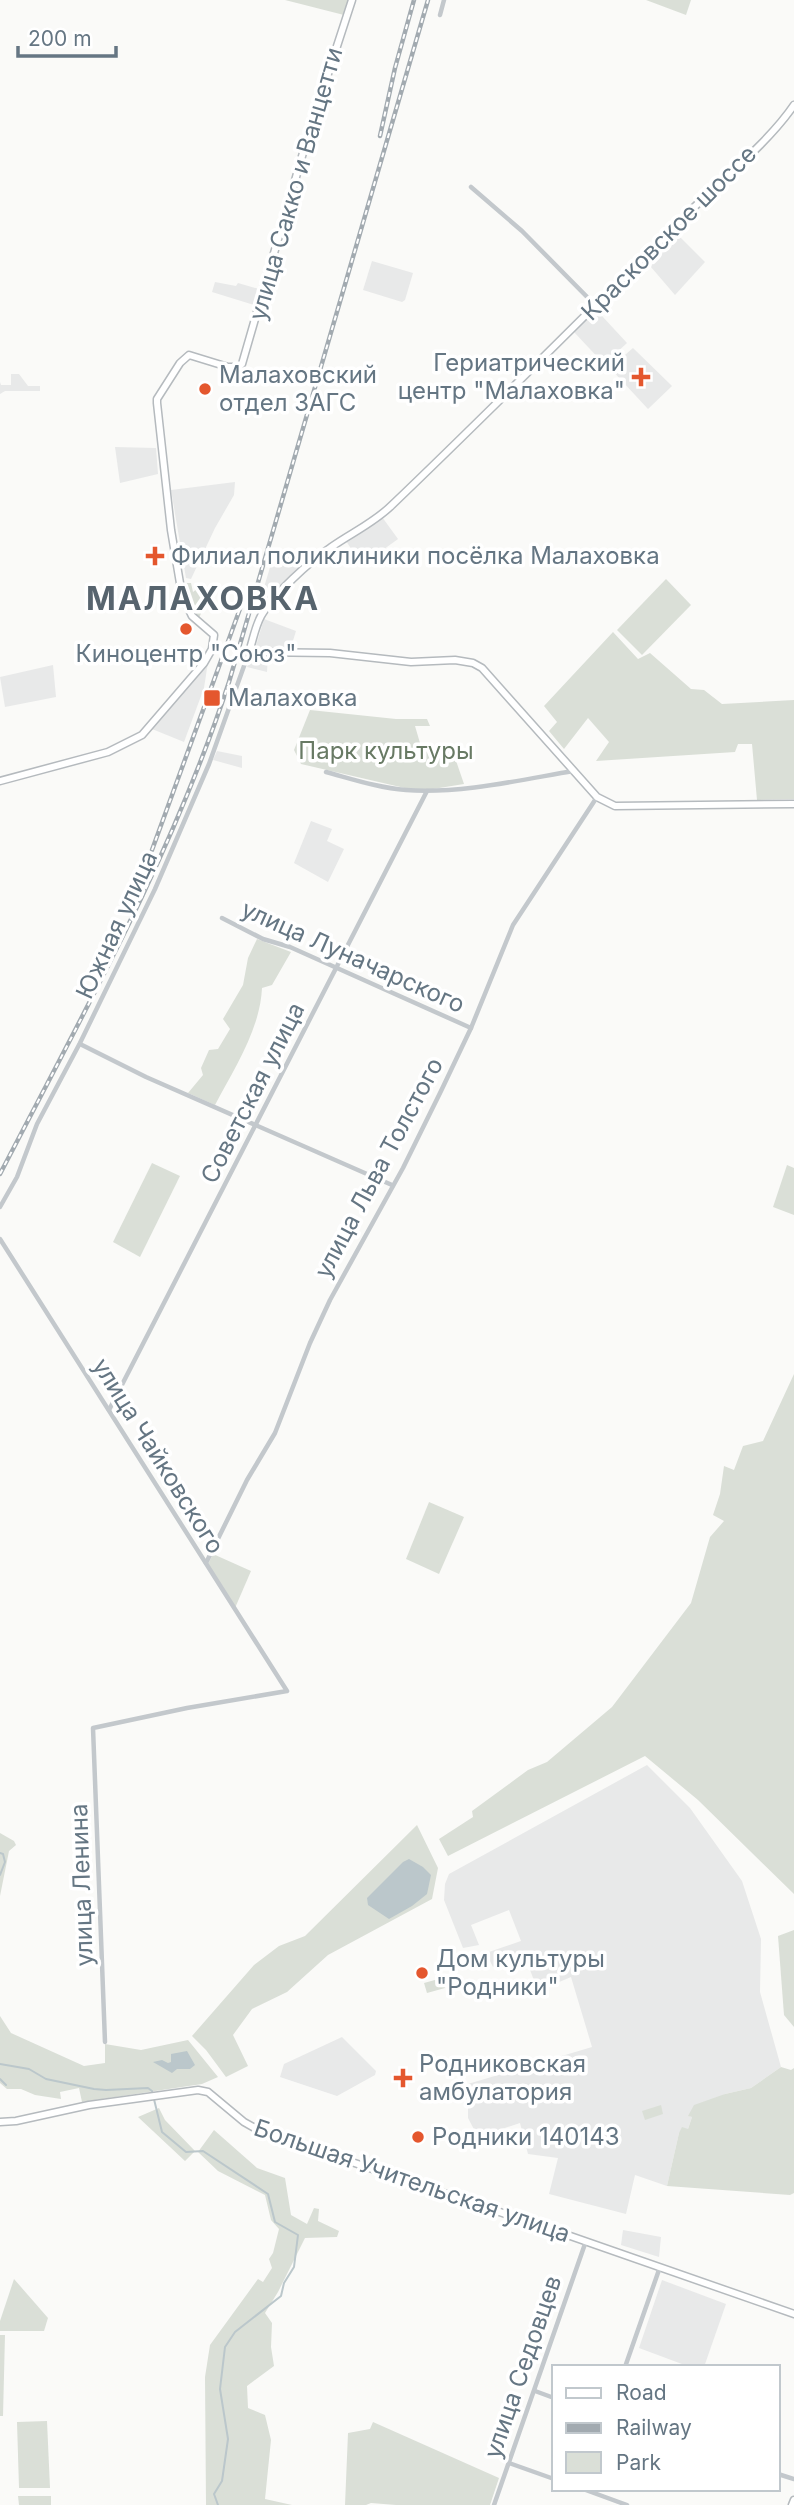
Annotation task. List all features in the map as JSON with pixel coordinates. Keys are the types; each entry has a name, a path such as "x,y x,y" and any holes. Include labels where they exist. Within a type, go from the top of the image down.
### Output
{"main road":[{"name":"улица Сакко и Ванцетти","path":"0,781 108,752 142,735 204,663 214,640 212,632 192,616 182,595 173,547 157,399 180,363 189,355 228,367 239,367 245,357 309,132 352,0"},
{"name":"Красковское шоссе","path":"249,652 264,611 312,562 380,517 503,400 779,124 794,105"},
{"path":"249,652 330,653 400,662 455,660 473,663 482,668 497,684 597,797 603,802 620,807 794,804"},
{"name":"Большая Учительская улица","path":"0,2122 161,2094 198,2090 208,2092 260,2132 794,2314"}],"street":[{"path":"440,15 444,0"},
{"path":"471,187 522,231 596,306"},
{"name":"Южная улица","path":"0,1207 17,1177 37,1124 155,889 215,748 249,652"},
{"path":"326,772 382,786 427,791 508,783 573,771"},
{"name":"Советская улица","path":"109,1410 427,791"},
{"name":"улица Льва Толстого","path":"205,1563 247,1480 275,1433 310,1343 406,1161 471,1028 513,925 597,797"},
{"name":"улица Луначарского","path":"222,918 471,1028"},
{"path":"80,1043 146,1077 392,1185"},
{"name":"улица Чайковского","path":"0,1239 287,1691 93,1728"},
{"name":"улица Ленина","path":"93,1728 105,2042"},
{"name":"улица Седовцев","path":"494,2505 586,2241"},
{"path":"626,2365 660,2267"},
{"path":"535,2391 552,2397"},
{"path":"509,2462 552,2478"},
{"path":"588,2491 627,2505"}],"shaded area":[{"path":"677,234 705,262 675,295 645,260"},
{"path":"372,261 413,273 405,300 402,302 363,290"},
{"path":"215,282 236,286 238,283 259,289 254,305 212,292"},
{"name":"Гериатрический центр \"Малаховка\"","path":"593,312 602,316 627,343 604,364 574,332"},
{"name":"Гериатрический центр \"Малаховка\"","path":"633,348 672,386 648,409 610,368"},
{"path":"11,374 19,374 28,386 40,386 40,391 5,391 0,394 0,382 1,385 11,385"},
{"path":"115,447 156,448 158,474 120,483"},
{"path":"235,482 234,495 191,579 186,578 171,490"},
{"path":"382,517 398,539 362,565 346,541"},
{"path":"275,551 305,563 262,609 258,607"},
{"path":"264,619 296,631 290,650 255,649"},
{"path":"268,655 267,672 247,667 252,656"},
{"path":"208,662 204,688 184,742 152,729"},
{"path":"53,665 56,697 5,707 0,677"},
{"path":"217,751 242,756 242,768 213,760"},
{"path":"311,821 332,829 327,841 344,849 328,882 294,863"},
{"path":"647,1765 690,1808 742,1881 761,1939 760,1992 781,2067 751,2088 725,2094 689,2116 692,2117 688,2129 679,2133 667,2186 635,2175 626,2214 549,2194 558,2158 528,2154 520,2123 478,2137 468,2118 468,2106 461,2086 592,2047 571,1977 538,1991 524,1954 493,1967 486,1953 521,1941 509,1910 471,1925 479,1945 463,1948 444,1900 449,1874"},
{"path":"409,1859 431,1875 427,1894 389,1919 368,1905 367,1898"},
{"path":"342,2037 376,2071 375,2075 337,2096 280,2077 284,2064"},
{"path":"187,2051 195,2065 190,2069 177,2069 172,2073 153,2062 162,2060 168,2063 171,2062 171,2054"},
{"path":"623,2230 661,2237 659,2257 621,2245"},
{"path":"662,2280 726,2304 705,2365 685,2365 639,2348"}],"green space":[{"path":"285,0 350,0 344,15"},
{"path":"646,0 691,0 686,15"},
{"path":"666,579 691,605 642,655 617,630"},
{"path":"181,583 191,583 193,592 198,588 208,597 199,618 187,602"},
{"path":"613,632 638,659 650,653 691,689 704,690 722,704 794,700 794,799 757,800 752,744 738,744 735,752 596,761 609,742 588,718 564,749 549,731 557,722 544,706"},
{"name":"Парк культуры","path":"310,710 396,719 427,719 430,726 415,726 420,743 438,755 443,749 453,752 464,784 433,789 409,789 301,764 294,750"},
{"path":"257,939 291,952 272,985 262,988 251,1034 215,1105 188,1093 203,1075 201,1068 209,1050 218,1049 230,1029 223,1019 243,985 248,958"},
{"path":"152,1163 180,1176 140,1257 113,1242"},
{"path":"787,1165 794,1168 794,1215 773,1207"},
{"path":"794,1374 794,1894 698,1800 645,1756 448,1856 439,1839 473,1817 472,1811 528,1770 547,1762 612,1707 691,1603 710,1537 724,1521 713,1515 720,1494 724,1466 734,1470 743,1446 763,1441"},
{"path":"429,1502 464,1517 439,1574 406,1559"},
{"path":"213,1554 251,1571 235,1608 208,1564"},
{"path":"417,1825 438,1868 432,1899 328,1955 287,1992 252,2009 233,2035 248,2066 226,2077 192,2036 254,1965 279,1946 305,1936"},
{"path":"0,1833 16,1845 9,1851 0,1896"},
{"path":"794,1930 794,2027 784,2015 778,1936"},
{"path":"442,1978 445,1988 427,1993 424,1983"},
{"path":"0,2016 11,2033 84,2066 105,2063 105,2044 141,2050 188,2040 218,2077 202,2084 82,2102 79,2088 60,2092 61,2099 35,2095 21,2089 7,2089 0,2083"},
{"path":"781,2067 791,2070 794,2068 794,2193 790,2195 667,2186 679,2133 682,2127 688,2129 692,2117 688,2116 694,2105 751,2088"},
{"path":"661,2105 663,2114 645,2120 642,2111"},
{"path":"159,2108 165,2120 195,2151 185,2161 138,2117"},
{"path":"214,2130 257,2168 285,2178 291,2215 307,2224 314,2208 319,2209 318,2221 339,2231 337,2237 305,2238 265,2313 272,2323 271,2347 274,2366 247,2386 248,2408 265,2415 271,2440 265,2499 292,2505 206,2505 205,2377 210,2345 258,2279 263,2282 272,2268 269,2259 279,2229 271,2220 265,2195 218,2171 198,2152"},
{"path":"14,2279 48,2318 44,2331 0,2331 0,2321"},
{"path":"0,2335 5,2335 3,2416 0,2416"},
{"path":"47,2421 50,2488 19,2488 17,2422"},
{"path":"373,2422 499,2478 490,2505 345,2505 348,2433 370,2429"},
{"path":"18,2496 51,2496 51,2505 19,2505"}],"waterway":[{"path":"0,1853 3,1854 5,1862 0,1875"},
{"path":"0,2064 29,2069 46,2079 94,2089 148,2088 152,2091 162,2132 186,2152 203,2151 268,2194 275,2222 298,2235 294,2267 284,2283 281,2296 235,2332 225,2347 220,2389 228,2439 222,2481 214,2494 218,2505"},
{"path":"0,2079 6,2085"}],"railway":[{"path":"380,136 414,0"},
{"path":"0,1174 125,932 154,871 206,746 229,682 428,0"},
{"path":"152,850 241,606"}],"place":[{"name":"Гериатрический центр \"Малаховка\"","path":"641,377"},
{"name":"Малаховский отдел ЗАГС","path":"205,389"},
{"name":"Филиал поликлиники посёлка Малаховка","path":"155,556"},
{"name":"Киноцентр \"Союз\"","path":"186,629"},
{"name":"Малаховка","path":"212,698"},
{"name":"Дом культуры \"Родники\"","path":"422,1973"},
{"name":"Родниковская амбулатория","path":"403,2078"},
{"name":"Родники 140143","path":"418,2137"}],"district":[{"name":"МАЛАХОВКА","path":"203,599"}]}
